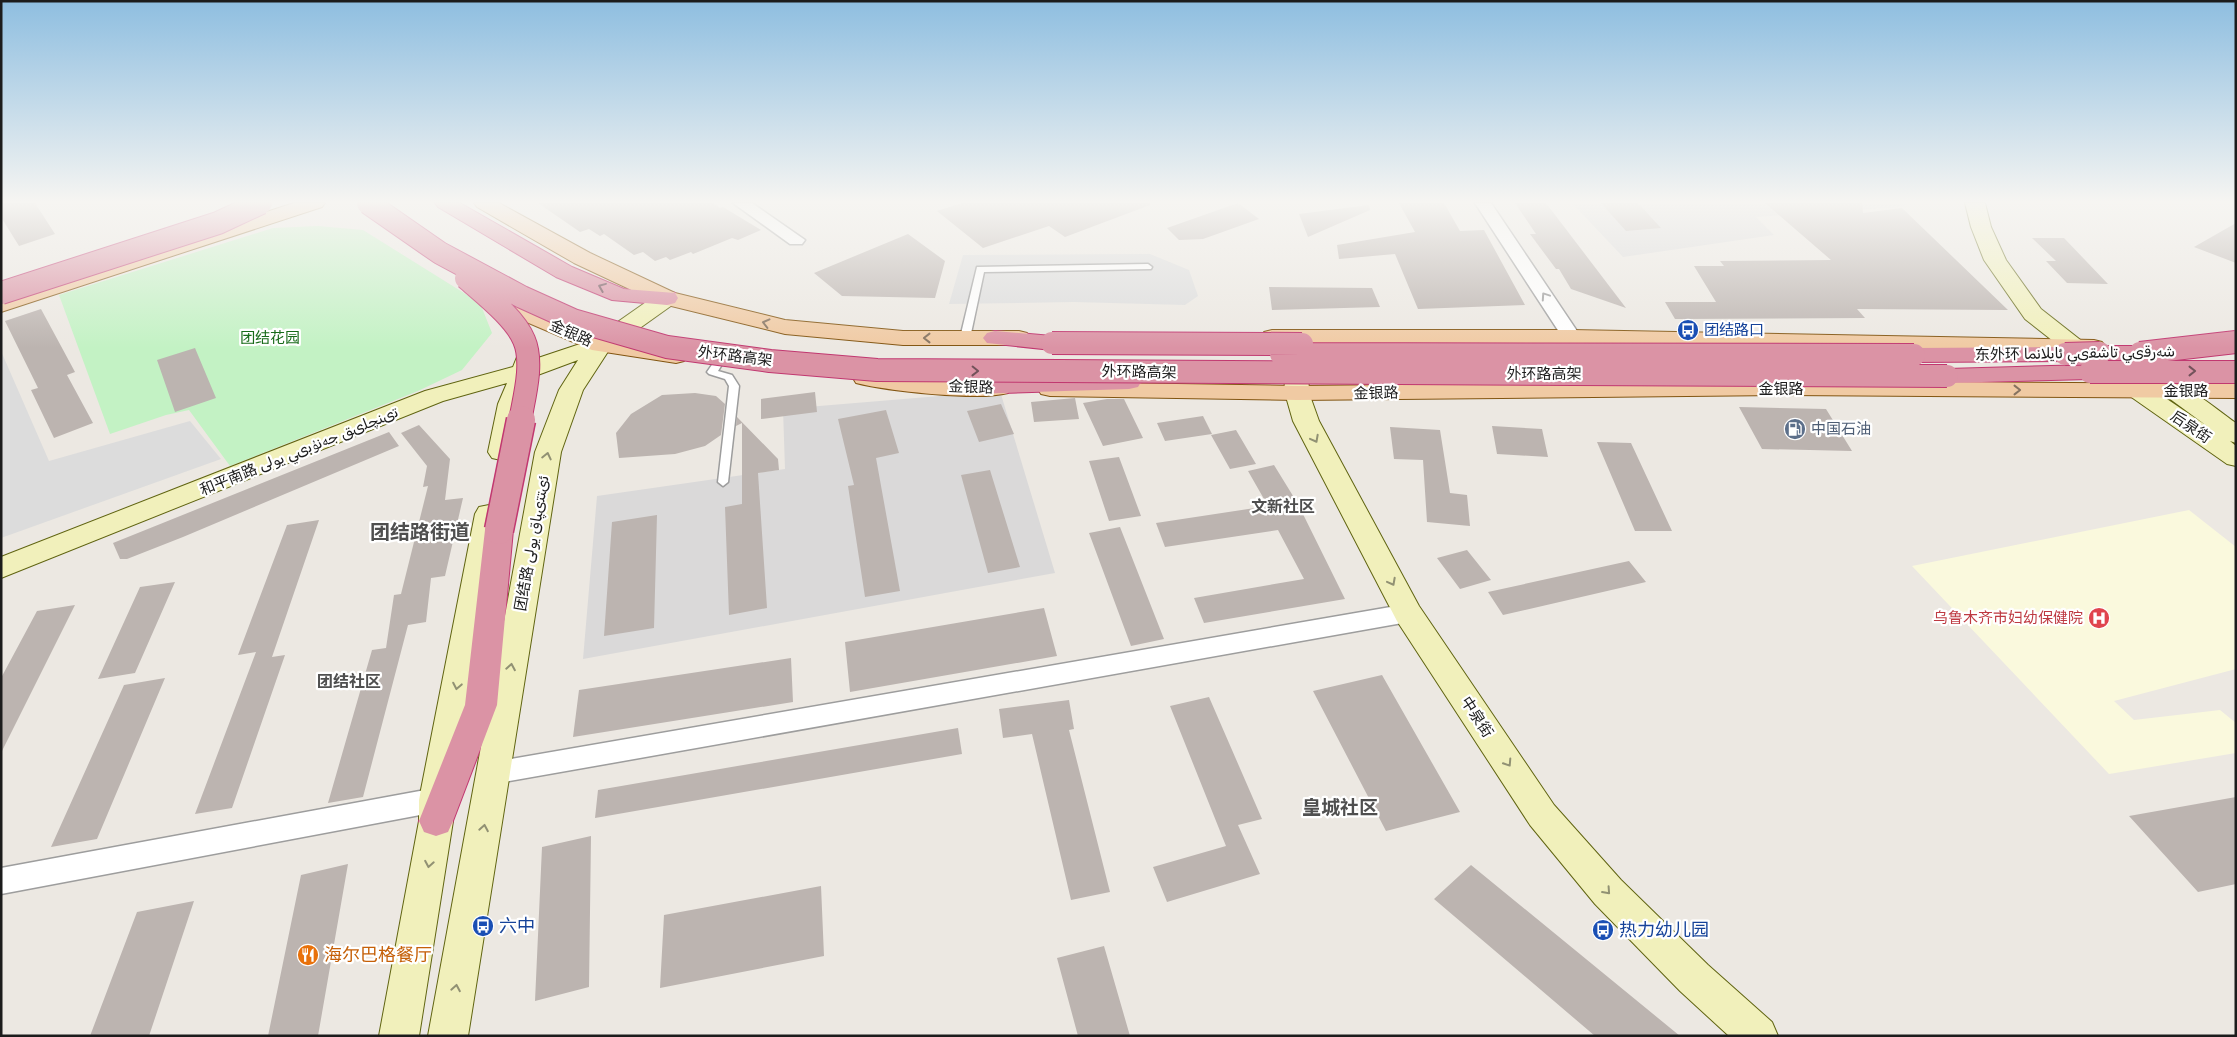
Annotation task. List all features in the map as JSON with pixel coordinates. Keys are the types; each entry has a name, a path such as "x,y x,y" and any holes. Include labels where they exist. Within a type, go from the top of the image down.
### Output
{"highway":[{"path":"1,292 127,251"},
{"path":"436,810 480,705 499,530 528,374 525,342 493,303 437,251"},
{"name":"外环路高架","path":"441,251 522,297 573,320 667,347 809,364 897,370 1947,376"},
{"name":"外环路高架","path":"476,251 533,282 594,307 682,332 769,345 880,354 1914,355"},
{"path":"528,251 564,272 620,294 667,298"},
{"path":"995,338 1052,343 1696,346 1796,355"},
{"path":"2140,353 2236,344"},
{"name":"东外环 شەرقىي تاشقىي ئايلانما","path":"1914,355 2236,352"},
{"name":"东外环 شەرقىي تاشقىي ئايلانما","path":"1947,376 2090,372 2236,372"},
{"path":"973,387 1118,381 1790,390 1947,376"}],"main road":[{"path":"1,292 123,251"},
{"path":"1,305 166,251"},
{"path":"442,251 525,313"},
{"path":"570,251 667,298 785,328 903,338 1572,337 2075,347 2236,344"},
{"name":"金银路","path":"525,313 600,345 719,361 973,387 1191,393 1778,388 2236,391"}],"street":[{"path":"1515,251 1572,337"},
{"path":"1991,251 1995,260 2033,314 2075,347"},
{"name":"团结路 ئىتتىپاق يولى","path":"448,1036 548,452 571,390 600,345 667,298"},
{"path":"399,1036 436,810 510,404 525,370 525,313"},
{"name":"中泉街","path":"1295,337 1297,393 1306,421 1408,613 1542,815 1608,892 1694,978 1758,1036"},
{"name":"和平南路 تىنچلىق جەنۇبىي يولى","path":"1,568 434,396 525,370 600,345"},
{"name":"后泉街","path":"2075,347 2236,458"},
{"name":"后泉街","path":"2075,347 2175,391 2236,435"},
{"path":"493,773 1408,613"},
{"path":"1,881 436,810"}],"lane":[{"path":"965,338 980,269 1148,266"},
{"path":"719,361 712,372 729,377 734,386 723,482"}],"shaded area":[{"path":"1618,251 1661,251 1623,257"},
{"path":"1150,254 1189,270 1198,296 1185,305 1074,302 949,304 963,255"},
{"path":"1,351 49,461 190,421 221,459 1,538"},
{"path":"1000,391 1055,573 583,659 597,496 785,469 783,409"},
{"name":"乌鲁木齐市妇幼保健院","path":"2189,510 2236,547 2236,669 2114,701 2134,720 2220,710 2236,723 2236,753 2109,774 1912,566"}],"green space":[{"name":"团结花园","path":"198,251 397,251 480,303 492,333 462,370 418,391 230,466 189,410 166,415 110,434 59,295"}],"building":[{"path":"629,251 699,251 693,254 691,252 670,260 666,257 655,261 643,252 634,255"},
{"path":"866,251 932,251 945,261 935,298 842,296 814,273"},
{"path":"1338,251 1496,251 1525,305 1418,309 1395,254 1339,259"},
{"path":"1543,251 1583,251 1626,308 1571,289 1559,269 1556,269"},
{"path":"1821,251 1947,251 2008,310 1857,309 1865,318 1675,319 1665,302 1716,302 1694,266 1724,266 1720,261 1831,260"},
{"path":"2046,251 2077,251 2108,284 2067,283 2046,261 2056,261"},
{"path":"2206,251 2236,251 2236,263"},
{"path":"1269,287 1372,288 1380,307 1272,310"},
{"path":"41,309 75,372 67,375 93,423 54,438 31,390 38,388 5,321"},
{"path":"195,348 216,398 175,412 157,360"},
{"path":"815,392 817,412 761,419 761,399"},
{"path":"695,393 716,396 725,404 721,435 705,446 675,454 619,458 616,433 631,414 662,395"},
{"path":"1075,398 1079,419 1034,422 1031,402"},
{"path":"1107,399 1124,399 1143,438 1103,446 1083,403"},
{"path":"1001,404 1014,434 979,442 967,411"},
{"name":"中国石油","path":"1739,407 1826,409 1852,451 1762,449"},
{"path":"886,410 899,453 876,458 900,591 865,597 848,486 854,485 838,419"},
{"path":"1203,416 1212,434 1165,441 1157,423"},
{"path":"737,417 778,459 779,470 758,473 767,608 729,615 725,507 742,504 742,423 736,426"},
{"path":"419,425 450,459 445,500 463,498 445,576 431,578 426,622 408,625 363,797 328,803 372,650 386,648 394,595 401,594 428,486 423,487 427,466 401,433"},
{"path":"1492,426 1542,429 1548,457 1497,454"},
{"path":"1390,427 1440,430 1450,493 1467,495 1470,526 1427,522 1423,460 1394,459"},
{"path":"1236,430 1256,464 1230,469 1211,435"},
{"path":"389,432 399,446 183,537 127,559 120,559 113,543"},
{"path":"1597,442 1631,443 1672,531 1635,531"},
{"path":"1119,457 1141,516 1109,521 1089,461"},
{"path":"1274,465 1298,504 1345,599 1204,623 1194,598 1304,579 1278,530 1165,547 1156,523 1268,506 1248,471"},
{"path":"990,470 1020,567 988,573 961,475"},
{"path":"657,515 654,628 604,636 612,522"},
{"path":"319,520 272,657 285,655 232,808 195,814 256,652 238,655 287,525"},
{"path":"1120,527 1164,639 1131,646 1089,533"},
{"path":"1467,550 1491,580 1460,589 1437,558"},
{"path":"1629,561 1646,582 1503,615 1488,592"},
{"path":"175,582 135,673 98,679 140,587"},
{"path":"75,605 1,753 1,678 37,611"},
{"path":"1044,608 1057,656 850,692 845,642"},
{"path":"791,658 793,702 573,737 579,690"},
{"path":"1382,675 1460,812 1386,831 1313,691"},
{"path":"165,678 97,839 51,847 124,685"},
{"path":"1209,697 1262,819 1238,825 1260,874 1167,902 1153,867 1226,846 1170,706"},
{"path":"1069,700 1074,729 1069,730 1110,892 1071,900 1032,734 1003,738 999,709"},
{"path":"958,728 962,754 595,818 598,790"},
{"path":"2236,797 2236,884 2198,892 2129,816"},
{"path":"591,836 589,987 535,1001 542,847"},
{"name":"海尔巴格餐厅","path":"348,864 318,1036 268,1036 301,875"},
{"path":"1471,865 1680,1036 1595,1036 1434,899"},
{"path":"821,886 824,956 660,988 664,915"},
{"path":"194,901 149,1036 90,1036 137,912"},
{"path":"1104,946 1130,1036 1078,1036 1057,958"}],"place":[{"name":"团结路口","path":"1688,330"},
{"name":"中国石油","path":"1795,429"},
{"name":"乌鲁木齐市妇幼保健院","path":"2099,618"},
{"name":"六中","path":"483,926"},
{"name":"热力幼儿园","path":"1603,930"},
{"name":"海尔巴格餐厅","path":"308,955"}],"district":[{"name":"文新社区","path":"1283,506"},
{"name":"团结路街道","path":"420,532"},
{"name":"团结社区","path":"349,681"},
{"name":"皇城社区","path":"1340,807"}]}
